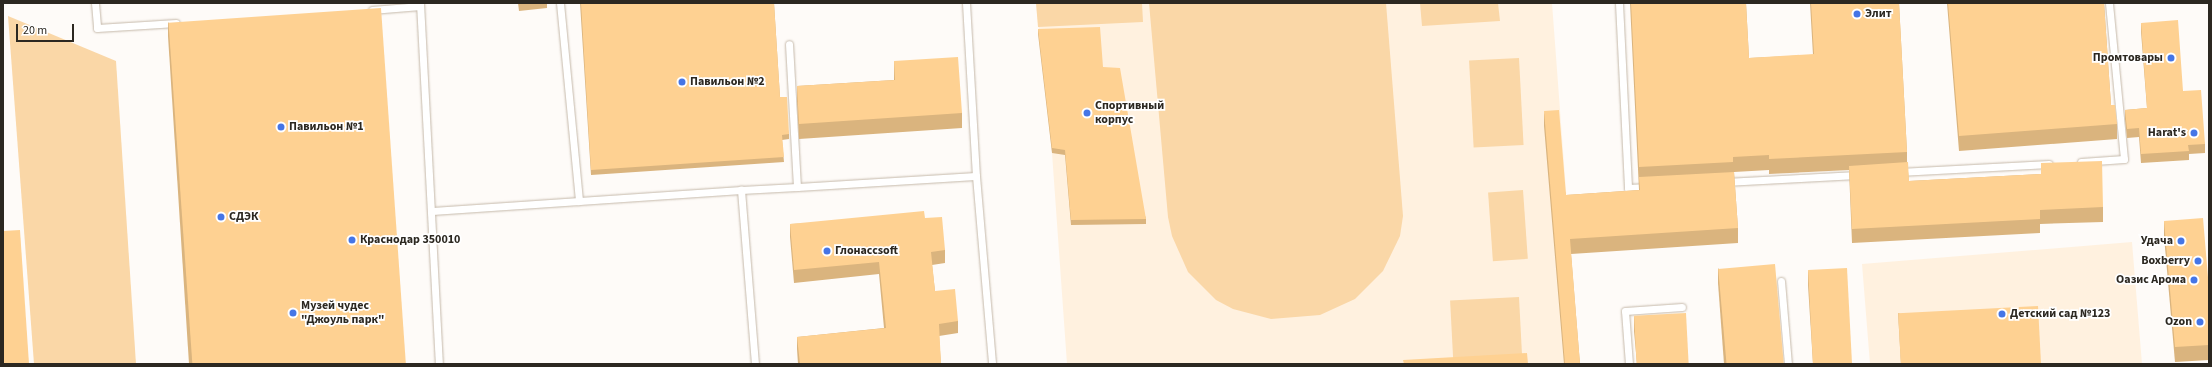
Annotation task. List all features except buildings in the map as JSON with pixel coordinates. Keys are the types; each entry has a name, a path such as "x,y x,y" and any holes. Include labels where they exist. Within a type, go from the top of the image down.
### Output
{"lane":[{"path":"96,3 98,28 184,22"},
{"path":"560,3 579,201"},
{"path":"966,3 976,176 992,364"},
{"path":"1619,3 1628,188 1652,186"},
{"path":"2070,162 2124,159 2109,3"},
{"path":"365,10 420,5 439,364"},
{"path":"789,44 797,187"},
{"path":"1888,173 2054,163"},
{"path":"1715,183 1865,174"},
{"path":"432,211 976,176"},
{"path":"741,190 755,364"},
{"path":"1781,281 1788,364"},
{"path":"1629,364 1625,311 1682,307"}],"shaded area":[{"path":"1036,3 1552,3 1579,364 1067,364 1052,153"},
{"path":"1036,3 1142,3 1143,22 1038,27"},
{"path":"1149,3 1386,3 1403,216 1400,236 1383,271 1355,299 1320,315 1271,319 1233,309 1216,300 1188,272 1172,236 1168,217"},
{"path":"1420,3 1498,3 1500,21 1422,26"},
{"path":"8,16 116,61 136,364 34,364"},
{"path":"1519,58 1524,145 1474,147 1469,61"},
{"path":"1523,190 1528,259 1493,261 1488,192"},
{"name":"Детский сад №123","path":"2132,242 2142,364 1870,364 1862,264"},
{"path":"1519,297 1522,357 1453,361 1450,301"}],"place":[{"name":"Элит","path":"1857,14"},
{"name":"Промтовары","path":"2171,58"},
{"name":"Павильон №2","path":"682,82"},
{"name":"Спортивный корпус","path":"1087,113"},
{"name":"Павильон №1","path":"281,127"},
{"name":"Harat's","path":"2194,133"},
{"name":"СДЭК","path":"221,217"},
{"name":"Краснодар 350010","path":"352,240"},
{"name":"Удача","path":"2181,241"},
{"name":"Глонассsoft","path":"827,251"},
{"name":"Boxberry","path":"2198,261"},
{"name":"Оазис Арома","path":"2194,280"},
{"name":"Музей чудес \"Джоуль парк\"","path":"293,313"},
{"name":"Детский сад №123","path":"2002,314"},
{"name":"Ozon","path":"2200,322"}]}
